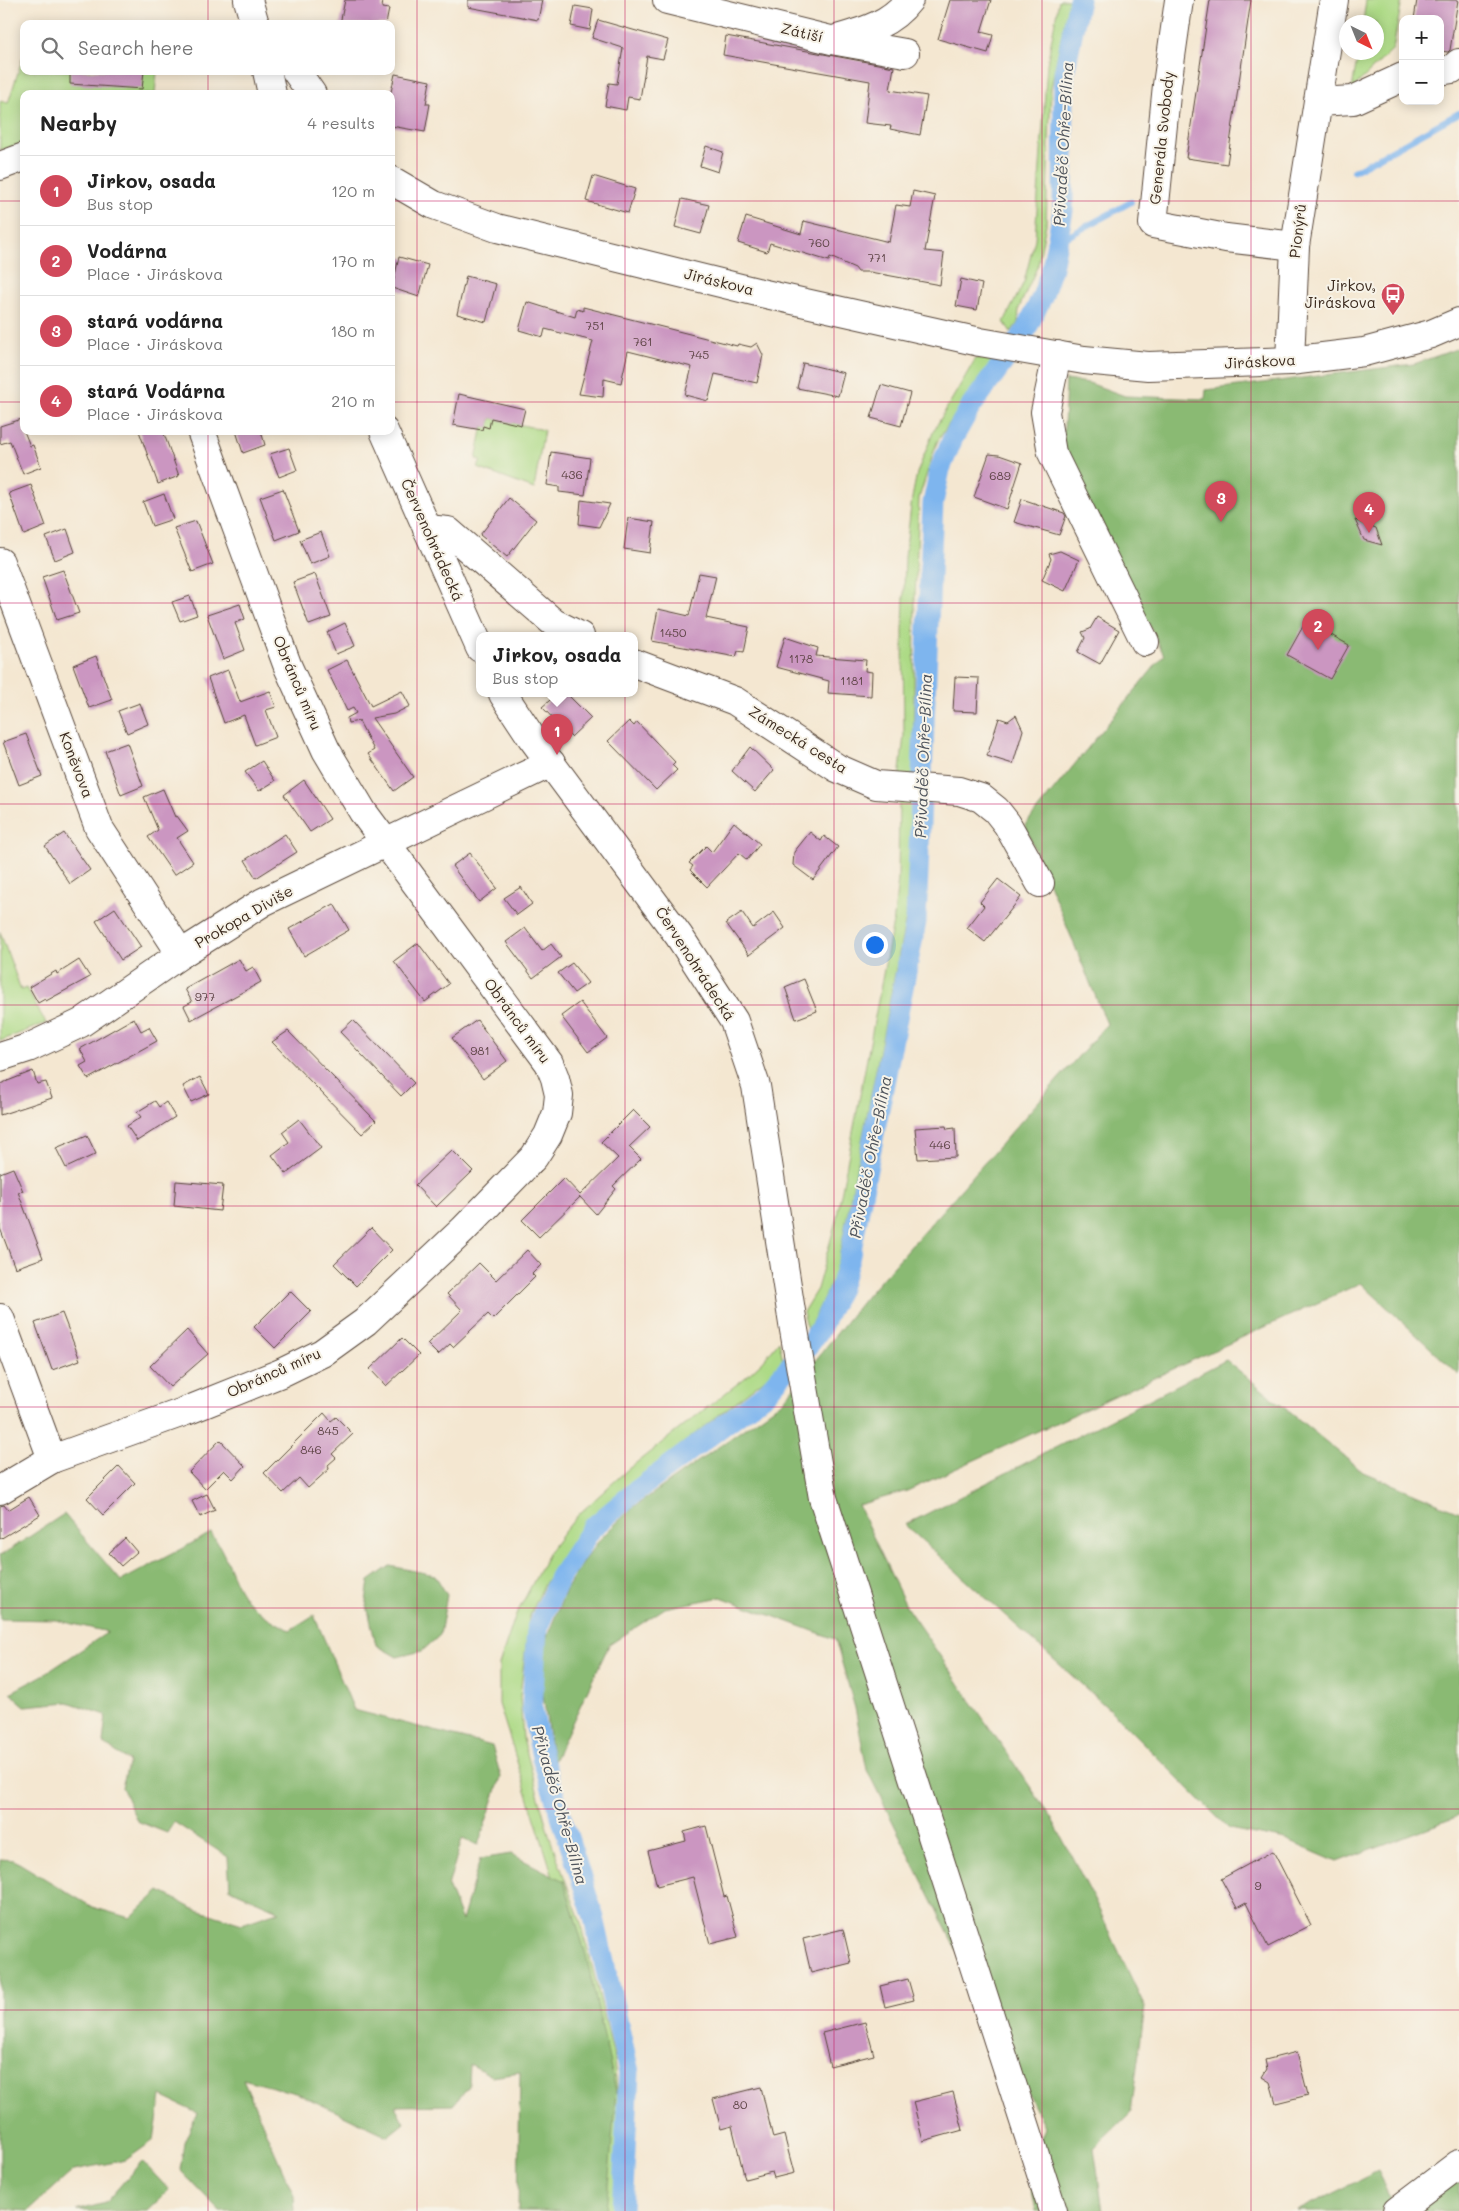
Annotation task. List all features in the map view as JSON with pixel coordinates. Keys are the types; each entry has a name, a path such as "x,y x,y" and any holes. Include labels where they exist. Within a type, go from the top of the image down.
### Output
{"street":[{"name":"Zátiší","path":"668,0 716,6 831,40 905,53"},
{"path":"831,40 873,29 901,11 909,0"},
{"name":"Generála Svobody","path":"1179,0 1166,93 1154,224 1226,238 1295,246"},
{"name":"Pionýrů","path":"1290,362 1295,246 1334,0"},
{"path":"1444,71 1452,70 1459,63"},
{"path":"267,75 271,90"},
{"path":"299,75 309,90"},
{"path":"1318,102 1353,100 1399,79"},
{"path":"0,166 20,158"},
{"name":"Jiráskova","path":"395,182 434,205 497,228 761,293 986,343 1053,354 1148,366 1290,362 1364,352 1431,334 1459,322"},
{"path":"395,198 434,205"},
{"path":"1053,354 1045,412 1052,453 1145,642"},
{"name":"Obránců míru","path":"0,1490 52,1459 186,1411 281,1373 322,1353 377,1312 463,1230 534,1157 548,1135 556,1113 559,1095 556,1078 549,1063 363,812 326,750 288,667 202,435"},
{"name":"Červenohrádecká","path":"386,435 476,639"},
{"path":"427,529 448,531 554,623 572,632"},
{"name":"Koněvova","path":"0,562 99,828 181,954"},
{"name":"Zámecká cesta","path":"638,665 735,701 837,768 876,785 958,791 980,798 996,810 1007,824 1040,883"},
{"name":"Červenohrádecká","path":"505,697 551,763 679,936 734,1021 756,1086 793,1324 823,1498 1053,2211"},
{"name":"Prokopa Diviše","path":"0,1058 28,1048 81,1023 181,954 263,902 551,763"},
{"path":"0,1318 52,1459"},
{"path":"1397,2211 1459,2164"}],"green space":[{"path":"1059,0 1069,0 1051,88 1046,224 1038,265 1019,308 1018,323 1011,332 1004,322 1024,282 1035,239 1047,64"},
{"path":"1366,0 1402,0 1393,49 1384,58 1384,15 1364,15"},
{"path":"1357,60 1382,60 1355,86 1353,94 1352,89"},
{"path":"20,66 20,75 157,75 155,90 20,90 20,144 0,150 0,101 8,103"},
{"path":"1459,348 1459,1375 1361,1283 907,1491 858,1505 907,1608 1051,1817 1094,1899 1145,2007 1131,2112 1094,2148 1103,2211 1036,2211 1027,2169 1045,2128 867,1770 855,1708 835,1639 721,1597 665,1608 609,1645 553,1763 542,1688 546,1639 566,1590 584,1560 602,1537 631,1509 783,1401 865,1298 1107,1024 1025,825 1164,655 1063,451 1066,380 1089,383 1125,396 1205,399 1206,390 1414,364"},
{"path":"976,358 995,360 978,380 937,442 919,498 915,599 913,779 899,779 904,736 903,632 905,556 912,498 917,473 934,430"},
{"path":"491,418 544,430 534,489 478,468 481,460 476,459 483,426 489,427"},
{"path":"899,796 912,798 906,918 839,1257 832,1281 808,1331 803,1312 817,1289 836,1221 894,917 898,879"},
{"path":"0,932 21,990 26,988 46,1023 0,1041"},
{"path":"779,1341 784,1364 599,1509 568,1547 543,1587 529,1618 520,1696 523,1739 550,1838 582,1926 613,2052 618,2096 614,2211 586,2211 571,1934 499,1704 499,1665 515,1617 549,1552 579,1514 627,1470 746,1377 763,1361"},
{"path":"1226,1360 1363,1472 1459,1512 1459,1816 1337,1862 1286,1840 1229,1829 1111,1711 905,1525"},
{"path":"64,1514 121,1581 211,1533 224,1554 243,1596 255,1608 290,1630 314,1615 354,1710 492,1746 501,1777 478,1845 462,1839 448,1886 462,1921 480,1859 511,1854 564,1881 586,1955 616,2091 606,2211 518,2211 520,2072 492,2076 470,2064 469,2086 453,2105 395,2106 404,2123 388,2136 299,2094 243,2079 294,2196 295,2211 220,2211 180,2170 184,2143 197,2113 161,2096 154,2140 126,2160 74,2170 28,2211 0,2209 0,1859 14,1860 92,1907 130,1918 160,1891 191,1908 242,1924 280,1911 230,1889 228,1857 174,1822 167,1833 137,1821 122,1787 129,1761 103,1743 106,1715 68,1702 25,1706 10,1693 45,1674 108,1632 56,1620 0,1619 0,1570 2,1569 0,1556"},
{"path":"390,1566 435,1575 447,1595 440,1635 422,1651 397,1657 376,1645 366,1601 369,1581"},
{"path":"142,2161 169,2190 147,2211 76,2211 105,2203"},
{"path":"1378,2171 1398,2211 1297,2211"},
{"path":"1459,2177 1459,2211 1410,2211"}],"building":[{"path":"345,0 383,0 382,8 389,9 387,20 341,20"},
{"path":"468,0 542,0 538,20 468,7"},
{"path":"950,0 991,0 981,32 993,35 988,53 938,39"},
{"path":"1210,0 1251,0 1227,164 1186,158"},
{"path":"1417,0 1458,0 1450,50 1448,52 1444,52 1444,15 1415,15"},
{"path":"575,6 593,9 590,30 571,26"},
{"path":"598,20 668,40 663,59 647,56 640,99 628,97 626,110 605,106 609,83 617,84 623,48 592,38"},
{"path":"726,36 894,67 890,90 927,96 920,135 890,129 891,126 865,123 870,81 723,55"},
{"path":"395,74 430,81 426,104 430,104 425,132 395,127 395,90 391,90"},
{"path":"70,75 144,75 142,89 70,84"},
{"path":"706,146 723,152 718,172 700,166"},
{"path":"593,176 635,189 628,213 586,201"},
{"path":"913,191 935,196 925,251 944,253 940,285 870,272 858,272 855,268 830,257 829,261 770,243 767,252 738,243 746,217 801,234 804,221 889,242 896,205 910,207"},
{"path":"682,199 709,205 701,234 675,227"},
{"path":"399,257 428,265 419,297 395,289 395,275"},
{"path":"466,276 496,284 486,322 457,314"},
{"path":"961,279 982,284 977,310 956,306"},
{"path":"527,302 575,317 577,309 583,311 583,307 737,346 738,344 751,347 757,343 763,355 757,383 715,374 708,401 685,395 692,367 628,351 621,383 604,379 603,397 579,394 593,341 545,329 543,337 519,330"},
{"path":"803,363 844,373 838,396 797,388"},
{"path":"881,385 910,393 901,426 871,418"},
{"path":"459,394 525,409 521,425 491,418 489,428 483,426 482,430 453,425"},
{"path":"20,420 20,435 26,435 30,446 33,445 41,467 23,474 10,441 0,444 0,426"},
{"path":"140,435 164,435 179,476 158,484"},
{"path":"237,435 262,435 265,445 243,453"},
{"path":"289,448 297,470 279,477 270,454"},
{"path":"551,452 590,458 585,495 559,492 559,487 547,485"},
{"path":"989,454 999,455 1022,463 1007,509 974,497"},
{"path":"31,485 46,526 24,535 9,493"},
{"path":"283,489 299,531 276,540 260,497"},
{"path":"164,494 173,519 152,526 143,502"},
{"path":"509,498 536,520 507,557 480,535"},
{"path":"1022,499 1064,513 1066,516 1059,535 1014,522"},
{"path":"581,500 610,504 599,527 579,524"},
{"path":"628,518 654,522 650,553 624,549"},
{"path":"1355,520 1376,528 1382,545 1364,540"},
{"path":"196,521 213,564 192,572 174,528"},
{"path":"67,529 75,552 55,560 46,537"},
{"path":"321,532 330,556 310,564 300,540"},
{"path":"1060,551 1079,560 1065,591 1042,580 1051,559 1049,554"},
{"path":"63,570 79,613 57,620 42,577"},
{"path":"699,573 716,576 706,618 749,627 744,652 738,651 736,657 652,641 658,609 689,616"},
{"path":"315,574 331,617 309,625 293,582"},
{"path":"190,596 197,615 180,621 172,602"},
{"path":"240,604 245,619 235,623 245,650 223,659 207,615"},
{"path":"1097,617 1119,630 1100,664 1078,652 1085,638 1082,632 1090,629"},
{"path":"1306,621 1349,645 1330,679 1287,655"},
{"path":"345,623 355,646 336,654 327,632"},
{"path":"785,637 818,648 816,656 866,660 865,671 872,672 871,696 828,693 829,681 776,667"},
{"path":"96,656 112,700 89,708 73,665"},
{"path":"347,660 371,706 402,691 410,706 394,714 372,718 413,777 394,791 368,754 374,750 359,721 348,723 347,718 356,713 353,708 347,711 327,670"},
{"path":"228,670 240,702 270,691 276,707 266,710 276,737 255,745 244,715 224,723 208,678"},
{"path":"955,677 979,678 977,712 953,711"},
{"path":"554,697 570,697 591,718 571,737 542,707"},
{"path":"140,703 148,724 127,733 118,711"},
{"path":"1016,715 1023,730 1013,764 987,756 999,718 1008,721"},
{"path":"629,721 634,726 637,722 675,762 672,765 677,770 656,790 608,741"},
{"path":"26,734 42,776 19,785 3,742"},
{"path":"127,743 143,786 121,795 105,751"},
{"path":"750,747 774,770 755,792 732,771"},
{"path":"262,761 275,781 259,791 245,772"},
{"path":"304,780 330,819 310,832 284,795"},
{"path":"163,789 175,817 177,816 188,831 177,838 193,862 174,875 148,837 158,830 144,797"},
{"path":"734,822 760,844 747,860 739,853 707,887 690,870 693,866 689,863 706,846 712,852"},
{"path":"810,832 821,841 824,836 838,847 813,880 793,865 794,852"},
{"path":"64,833 90,870 70,884 45,846"},
{"path":"285,834 297,852 256,878 245,860"},
{"path":"470,853 497,888 479,902 452,866"},
{"path":"998,879 1021,897 985,942 967,928 984,906 980,902"},
{"path":"521,887 532,904 517,915 504,898"},
{"path":"334,904 349,930 304,956 289,929"},
{"path":"115,908 141,947 121,960 96,921"},
{"path":"742,912 753,928 774,912 785,928 749,955 726,923"},
{"path":"525,928 542,951 551,944 561,957 533,978 506,942"},
{"path":"418,943 449,984 425,1002 394,961"},
{"path":"239,959 246,971 253,967 261,982 191,1020 184,1006 192,1002 185,989"},
{"path":"79,960 90,977 46,1001 45,999 38,1003 29,987 56,971 57,974"},
{"path":"572,963 588,983 574,993 558,973"},
{"path":"804,979 817,1011 796,1019 785,987"},
{"path":"580,1002 607,1038 588,1052 561,1016"},
{"path":"134,1018 141,1031 149,1027 157,1041 88,1079 80,1066 87,1062 80,1049"},
{"path":"353,1020 414,1083 401,1096 340,1032"},
{"path":"477,1020 507,1061 483,1079 452,1038"},
{"path":"288,1031 376,1121 362,1134 272,1042"},
{"path":"33,1071 37,1084 46,1082 52,1098 0,1115 0,1084"},
{"path":"200,1077 209,1094 191,1102 183,1086"},
{"path":"155,1101 159,1107 166,1102 175,1117 137,1141 127,1126 141,1117 137,1112"},
{"path":"633,1110 650,1127 629,1147 641,1159 613,1186 616,1189 596,1214 580,1197 539,1237 522,1220 564,1178 580,1195 618,1158 601,1142"},
{"path":"299,1119 321,1148 286,1174 272,1155 289,1142 282,1132"},
{"path":"946,1126 947,1129 955,1128 956,1157 918,1159 915,1128"},
{"path":"87,1135 96,1154 66,1168 56,1148"},
{"path":"452,1150 473,1171 436,1207 415,1185"},
{"path":"13,1168 23,1191 18,1192 43,1258 15,1268 0,1228 0,1173"},
{"path":"176,1181 223,1185 220,1211 174,1206"},
{"path":"371,1228 392,1250 356,1286 334,1264"},
{"path":"527,1250 541,1265 532,1274 535,1277 493,1319 488,1314 453,1347 450,1344 438,1355 427,1344 462,1310 447,1294 479,1263 496,1280"},
{"path":"290,1291 311,1312 275,1348 254,1327"},
{"path":"62,1313 80,1360 52,1370 35,1323"},
{"path":"187,1330 208,1354 170,1387 150,1366"},
{"path":"402,1338 419,1355 386,1386 370,1369"},
{"path":"324,1413 331,1421 336,1417 353,1434 332,1454 336,1458 328,1465 329,1469 308,1488 299,1478 283,1493 264,1473"},
{"path":"220,1440 245,1466 233,1479 224,1470 205,1489 189,1472"},
{"path":"119,1466 135,1483 103,1515 87,1498"},
{"path":"207,1494 215,1510 200,1517 192,1501"},
{"path":"29,1497 40,1515 0,1539 0,1506 4,1505 8,1510"},
{"path":"125,1538 137,1552 121,1566 109,1553"},
{"path":"706,1826 724,1897 727,1896 738,1937 710,1944 693,1877 657,1886 648,1851 686,1841 684,1832"},
{"path":"1273,1851 1311,1925 1268,1947 1246,1903 1237,1908 1221,1879"},
{"path":"843,1929 851,1963 811,1973 803,1939"},
{"path":"908,1979 914,2000 885,2007 880,1986"},
{"path":"865,2022 874,2055 830,2066 822,2033"},
{"path":"1297,2052 1308,2095 1276,2103 1270,2082 1262,2077 1267,2069 1265,2060"},
{"path":"761,2087 773,2138 784,2135 794,2173 774,2178 772,2172 745,2179 732,2126 721,2129 713,2099"},
{"path":"953,2092 963,2130 923,2141 913,2102"}],"waterway":[{"name":"Přivaděč Ohře-Bílina","path":"622,2211 629,2072 594,1918 542,1757 532,1708 537,1628 560,1577 592,1528 631,1495 765,1394 811,1342 820,1329 840,1288 850,1255 916,922 933,503 940,469 953,438 970,408 1025,332 1042,297 1052,268 1063,211 1064,74 1079,0"},
{"path":"1354,171 1459,113"},
{"path":"1058,242 1131,202"}],"place":[{"name":"Jirkov, Jiráskova","path":"1393,316"},
{"name":"stará vodárna","path":"1221,522"},
{"name":"stará Vodárna","path":"1369,533"},
{"name":"Vodárna","path":"1318,650"},
{"name":"Jirkov, osada","path":"557,755"}]}
